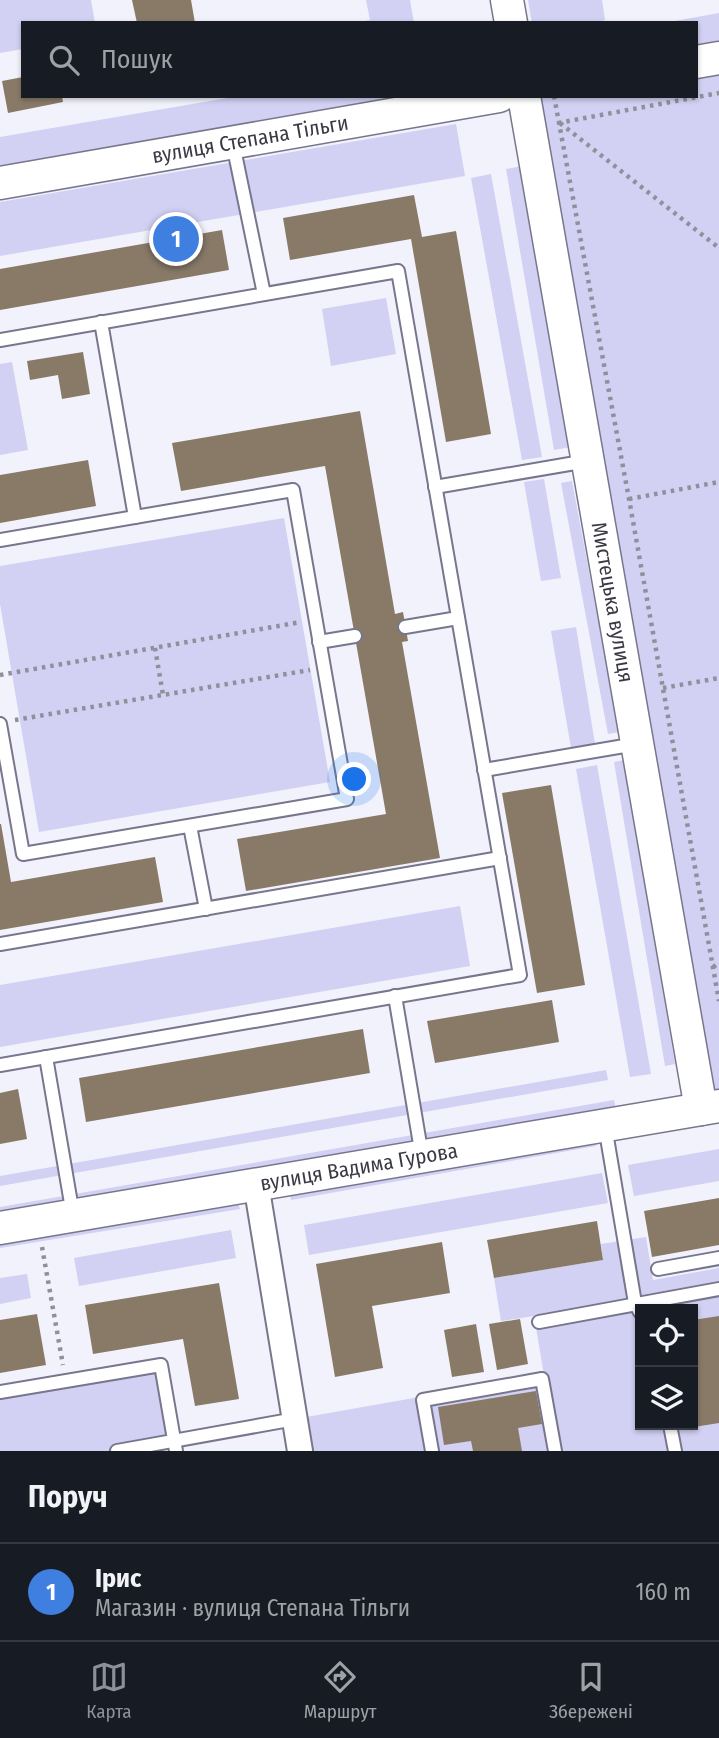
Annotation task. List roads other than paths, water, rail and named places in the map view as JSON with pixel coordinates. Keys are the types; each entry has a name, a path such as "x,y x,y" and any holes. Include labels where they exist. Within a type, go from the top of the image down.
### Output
{"street":[{"path":"506,0 511,21"},
{"path":"698,62 719,58"},
{"name":"вулиця Степана Тільги","path":"0,183 487,98"},
{"name":"Мистецька вулиця","path":"525,98 545,125 587,461 637,743 710,1107"},
{"name":"вулиця Вадима Гурова","path":"0,1228 710,1107"},
{"path":"256,1184 300,1451"}],"lane":[{"path":"233,142 264,294"},
{"path":"0,340 398,271 520,975 0,1065"},
{"path":"101,322 135,517"},
{"path":"435,487 587,461"},
{"path":"0,540 293,490 347,799 23,854 0,724"},
{"path":"405,626 458,618"},
{"path":"320,642 355,636"},
{"path":"484,770 637,743"},
{"path":"190,826 206,909"},
{"path":"0,944 500,858"},
{"path":"395,996 422,1156"},
{"path":"46,1057 73,1215"},
{"path":"605,1125 637,1304"},
{"path":"658,1269 719,1258"},
{"path":"655,1304 719,1289"},
{"path":"539,1322 635,1308"},
{"path":"0,1392 161,1365 175,1446"},
{"path":"432,1451 423,1400 542,1379 555,1451"},
{"path":"117,1451 175,1446 295,1419"},
{"path":"671,1430 675,1451"}],"place":[{"name":"Ірис","path":"176,239"}]}
